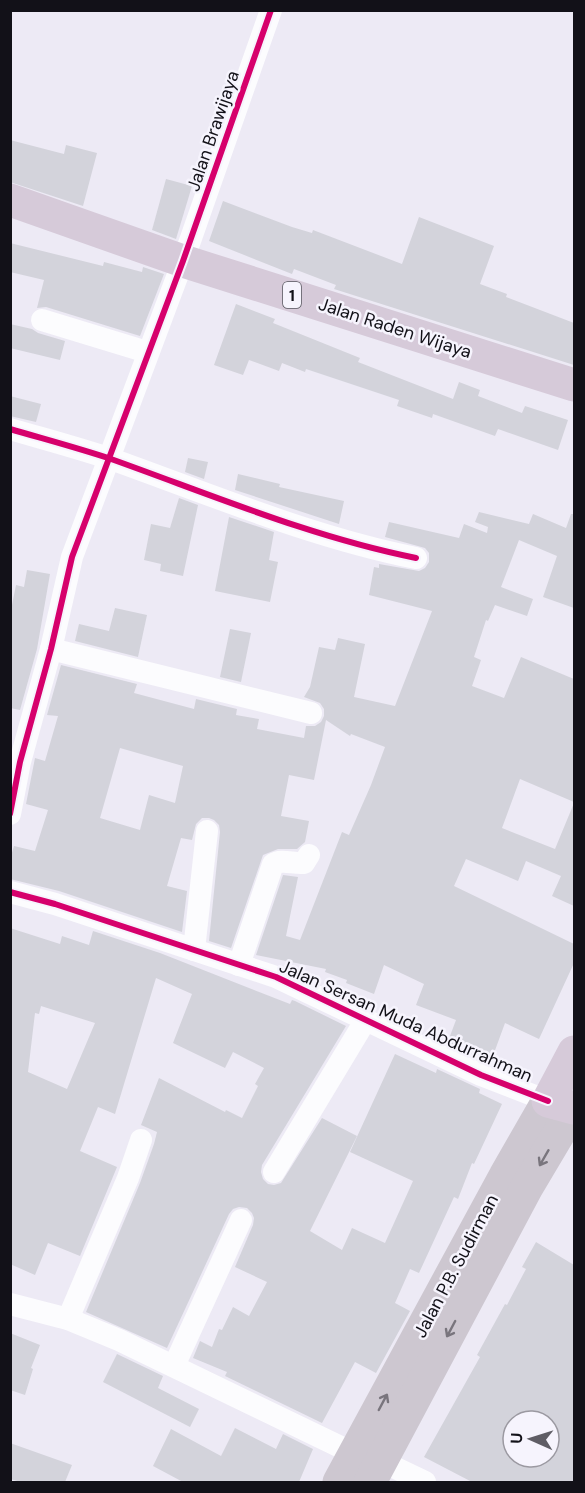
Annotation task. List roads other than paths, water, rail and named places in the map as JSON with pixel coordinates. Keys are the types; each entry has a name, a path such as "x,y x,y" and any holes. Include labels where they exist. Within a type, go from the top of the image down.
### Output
{"highway":[{"name":"Jalan Raden Wijaya","path":"10,200 183,261 574,385"},
{"name":"Jalan P.B. Sudirman","path":"568,1106 574,1052"}],"main road":[{"name":"Jalan P.B. Sudirman","path":"339,1482 368,1466 527,1188 568,1106"}],"street":[{"name":"Jalan Brawijaya","path":"10,814 20,762 21,722 51,649 69,567 147,352 183,261 271,10"},
{"path":"42,320 147,352"},
{"path":"10,429 108,458 289,524 371,549 416,558"},
{"path":"51,649 310,713"},
{"path":"194,950 207,831"},
{"path":"239,965 273,864 279,861 304,863 309,855"},
{"name":"Jalan Sersan Muda Abdurrahman","path":"10,892 55,904 276,977 481,1075 568,1106"},
{"path":"274,1172 365,1021"},
{"path":"68,1319 123,1189 141,1140"},
{"path":"174,1366 241,1220"},
{"path":"10,1304 68,1319 119,1340 368,1466 425,1482"}]}
